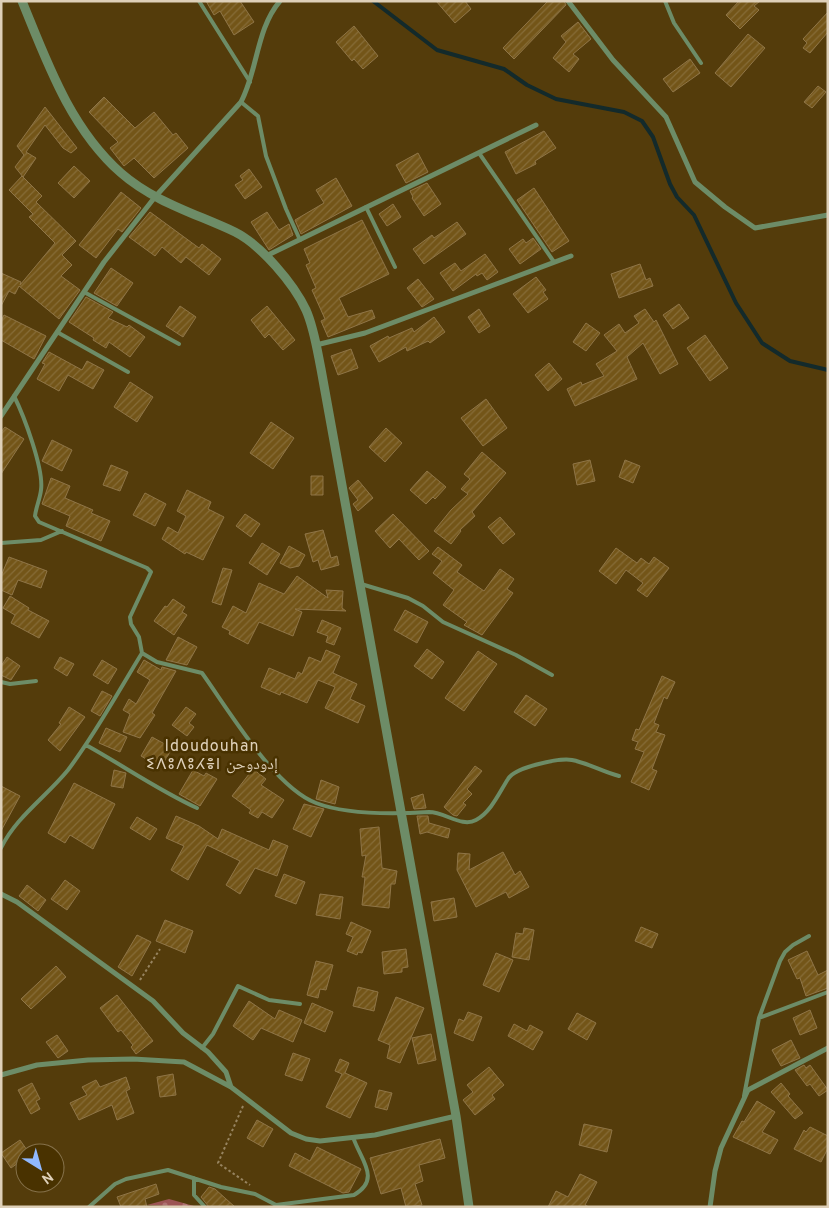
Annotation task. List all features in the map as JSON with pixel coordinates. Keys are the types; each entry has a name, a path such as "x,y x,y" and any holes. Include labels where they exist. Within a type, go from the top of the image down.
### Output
{"street":[{"path":"22,1 68,107 108,160 121,173 156,197 238,234 265,256 282,275 306,310 316,345 402,814 456,1116 469,1207"},
{"path":"1,416 104,262 156,197 242,102 250,82 268,20 280,1"},
{"path":"568,1 613,60 666,118 695,182 725,207 755,228 828,215"},
{"path":"265,256 536,125"},
{"path":"316,345 365,333 571,256"},
{"path":"1,894 17,902 153,1001 183,1034 202,1048 226,1072 231,1086"},
{"path":"710,1207 715,1171 721,1148 748,1090 828,1048"},
{"path":"1,1075 37,1065 88,1060 169,1060 184,1062 231,1086 279,1125 306,1139 320,1141 375,1135 456,1116"}],"lane":[{"path":"199,1 250,82"},
{"path":"665,1 674,23 701,63"},
{"path":"242,102 258,116 266,156 300,240"},
{"path":"479,153 554,262"},
{"path":"366,207 396,267"},
{"path":"84,292 178,344"},
{"path":"57,332 128,372"},
{"path":"1,848 9,832 59,780 86,745 142,653 139,637 131,624 130,617 151,572 147,568 39,522 35,516 41,489 40,474 25,418 14,396"},
{"path":"1,543 40,540 62,531"},
{"path":"360,583 408,598 423,606 444,622 516,654 552,675"},
{"path":"142,653 156,662 202,673 257,749 284,781 297,792 316,803 340,809 402,814 440,812 461,822 475,822 486,813 509,777 524,769 558,761 572,760 619,776"},
{"path":"1,682 10,684 36,681"},
{"path":"86,745 128,768 161,791 197,808"},
{"path":"743,1100 759,1018 785,952 810,936"},
{"path":"202,1048 213,1034 238,986 263,999 300,1004"},
{"path":"759,1018 828,992"},
{"path":"89,1207 115,1184 126,1179 168,1170 254,1194 276,1205 283,1206 354,1195 362,1190 368,1181 368,1174 353,1137"},
{"path":"194,1178 194,1195 204,1207"}],"path":[{"path":"135,988 160,949"},
{"path":"242,1109 218,1163 256,1189 254,1194"}],"green space":[{"path":"169,1199 194,1206 194,1207 147,1205"}],"building":[{"path":"206,1 240,1 254,22 234,35 220,11 214,15"},
{"path":"436,1 465,1 471,9 455,23"},
{"path":"548,1 564,1 566,5 514,59 503,48"},
{"path":"739,1 760,1 754,6 759,10 740,29 726,15"},
{"path":"828,12 828,32 810,53 803,48 807,43 803,39"},
{"path":"578,22 591,39 573,54 579,59 569,72 553,58 566,42 561,36"},
{"path":"354,26 378,56 363,69 354,59 352,61 336,42"},
{"path":"748,34 765,48 731,87 715,73"},
{"path":"690,59 700,73 673,92 663,79"},
{"path":"818,86 826,92 812,108 804,102"},
{"path":"104,97 135,128 154,112 173,135 176,133 188,148 154,178 134,158 124,166 110,148 118,142 89,112"},
{"path":"45,107 77,148 71,153 63,148 45,125 26,152 36,158 23,177 15,167 24,155 17,146"},
{"path":"544,131 556,148 535,161 536,164 516,174 505,152"},
{"path":"418,153 428,172 406,183 396,165"},
{"path":"74,166 90,181 74,198 58,183"},
{"path":"249,169 262,187 245,199 235,185 243,180 240,176"},
{"path":"22,176 42,196 36,202 76,241 62,255 72,265 61,276 80,290 59,319 19,286 15,294 9,291 1,306 1,273 21,282 20,285 55,243 29,217 33,214 9,190"},
{"path":"336,178 352,206 301,234 295,220 324,203 316,190"},
{"path":"427,183 441,204 424,216 412,198 410,191"},
{"path":"534,188 569,241 552,252 517,200"},
{"path":"121,192 141,208 122,232 118,229 96,258 79,245"},
{"path":"393,204 401,217 387,226 379,214"},
{"path":"150,212 199,248 202,244 221,259 209,275 186,257 181,263 162,247 155,256 129,237"},
{"path":"267,212 279,230 289,224 293,235 269,250 251,222"},
{"path":"362,220 389,274 339,298 348,317 372,310 375,318 328,337 321,321 325,319 312,290 316,288 306,265 310,263 304,249"},
{"path":"457,222 466,234 424,264 413,249 432,235 434,238"},
{"path":"533,238 541,249 520,264 509,249 523,239 526,243"},
{"path":"485,254 498,272 487,280 482,273 477,276 476,274 453,291 440,273 455,263 461,271"},
{"path":"640,264 646,280 650,278 653,286 619,298 611,274"},
{"path":"111,268 133,283 117,306 94,293"},
{"path":"536,277 546,290 543,292 548,299 528,313 513,294"},
{"path":"418,279 434,299 422,307 407,288"},
{"path":"86,297 113,312 108,318 127,327 129,325 145,337 130,357 109,342 106,348 69,322"},
{"path":"679,304 689,318 673,329 663,315"},
{"path":"180,306 196,317 183,337 166,326"},
{"path":"267,306 295,340 283,350 269,334 265,338 251,320"},
{"path":"479,309 490,326 479,333 468,317"},
{"path":"645,309 654,322 656,320 678,364 660,374 643,343 627,357 637,379 575,406 567,389 581,382 582,385 604,376 596,364 617,351 604,335 619,324 625,333 639,323 634,316"},
{"path":"4,315 46,336 34,359 1,340 1,321"},
{"path":"434,317 445,332 430,343 428,341 407,351 406,347 379,362 370,346 388,336 389,338 412,328 414,332"},
{"path":"586,323 600,333 586,351 573,342"},
{"path":"705,335 728,368 710,381 687,348"},
{"path":"351,349 358,368 338,375 331,356"},
{"path":"49,352 82,370 87,361 104,370 93,389 68,375 59,391 37,379 45,364 42,363"},
{"path":"549,363 562,379 548,391 535,375"},
{"path":"130,382 153,397 137,422 114,407"},
{"path":"486,399 507,428 483,446 461,418"},
{"path":"271,422 294,438 273,469 250,453"},
{"path":"5,427 24,439 1,474 1,432"},
{"path":"386,428 402,443 385,462 369,447"},
{"path":"52,440 72,450 62,471 42,461"},
{"path":"482,452 506,473 472,512 475,516 460,530 451,544 434,531 451,510 468,494 461,489 470,479 464,474"},
{"path":"590,460 595,481 577,485 573,464"},
{"path":"625,460 640,466 633,483 619,477"},
{"path":"111,465 128,472 120,491 103,485"},
{"path":"427,471 446,487 435,499 433,497 426,504 410,490"},
{"path":"311,476 323,476 323,495 311,495"},
{"path":"51,478 70,486 65,498 93,510 91,513 110,521 101,541 66,526 70,516 42,504"},
{"path":"358,480 373,498 358,511 353,504 358,500 349,488"},
{"path":"187,490 211,502 208,509 224,517 203,560 186,552 185,554 162,539 168,527 178,533 186,516 177,511"},
{"path":"145,493 166,504 155,526 133,515"},
{"path":"245,514 260,524 251,537 236,526"},
{"path":"393,514 429,551 419,560 399,539 390,548 375,531"},
{"path":"500,517 515,534 503,544 488,527"},
{"path":"323,530 331,558 337,556 339,565 321,570 318,560 313,562 305,534"},
{"path":"262,543 280,554 267,575 249,563"},
{"path":"289,546 305,555 299,566 290,568 280,563"},
{"path":"438,547 462,565 457,572 484,591 500,569 514,579 507,589 513,593 482,635 464,625 467,622 443,605 454,590 433,573 442,561 432,554"},
{"path":"616,548 637,563 641,558 649,564 654,557 669,568 647,597 637,590 643,583 626,570 616,584 599,571"},
{"path":"9,557 47,571 41,588 18,580 12,595 1,590 1,576"},
{"path":"223,568 232,570 221,605 212,602"},
{"path":"297,576 328,598 326,590 343,591 342,608 346,611 295,609 302,612 293,636 259,622 248,644 229,634 230,631 222,627 233,606 246,613 259,583 284,594"},
{"path":"10,596 29,608 28,610 49,621 39,638 11,623 15,615 3,608"},
{"path":"173,599 185,607 182,612 187,615 174,635 154,621"},
{"path":"405,610 428,622 417,643 394,630"},
{"path":"322,620 341,628 334,645 326,642 328,636 317,632"},
{"path":"178,637 197,647 187,665 166,660"},
{"path":"427,649 444,662 432,679 414,666"},
{"path":"326,650 340,656 333,673 357,684 350,699 365,706 358,723 325,708 335,687 318,680 307,703 281,692 280,695 261,687 269,668 295,679 298,672 302,674 309,657 321,662"},
{"path":"478,651 497,664 464,711 445,698"},
{"path":"7,657 20,666 11,680 1,675 1,666"},
{"path":"60,657 74,664 67,676 54,668"},
{"path":"102,660 117,669 108,684 93,675"},
{"path":"144,660 161,670 162,667 176,671 152,713 155,715 140,738 123,732 130,714 123,710 129,699 136,704 150,680 137,672"},
{"path":"662,676 675,682 667,699 664,697 654,723 659,725 656,732 665,735 652,769 657,771 649,790 631,782 644,752 635,749 638,742 632,740 636,729 639,730"},
{"path":"102,691 112,696 100,716 91,711"},
{"path":"526,695 547,709 535,726 514,712"},
{"path":"69,707 85,717 60,751 48,740 61,724 59,723"},
{"path":"186,707 196,714 189,723 194,727 187,736 172,725"},
{"path":"106,728 127,737 120,752 99,743"},
{"path":"152,737 172,748 161,768 141,756"},
{"path":"475,766 482,771 467,789 472,794 463,803 466,805 457,816 453,815 444,807"},
{"path":"253,769 266,779 261,785 284,800 272,818 262,812 258,818 249,813 251,810 232,796"},
{"path":"114,770 126,773 123,788 111,786"},
{"path":"193,770 204,776 206,773 217,779 200,806 179,794"},
{"path":"321,780 339,787 335,804 316,799"},
{"path":"74,783 115,804 93,849 70,835 65,843 48,833"},
{"path":"1,786 20,796 1,831"},
{"path":"423,794 426,808 414,809 411,798"},
{"path":"304,804 324,809 311,837 293,829"},
{"path":"176,816 199,826 218,839 222,829 269,850 273,840 288,846 277,876 255,868 240,894 226,885 240,861 207,845 188,880 171,870 184,846 166,838"},
{"path":"417,816 428,816 429,823 450,829 448,838 427,832 420,834"},
{"path":"137,817 157,829 150,840 130,828"},
{"path":"379,827 382,868 397,871 395,884 391,884 389,908 362,905 365,877 362,877 366,855 362,856 360,829"},
{"path":"503,852 515,875 520,871 529,887 509,898 506,892 476,907 457,870 458,853 470,854 469,870"},
{"path":"284,874 305,882 296,904 275,896"},
{"path":"65,880 80,891 67,910 51,899"},
{"path":"27,885 46,900 38,911 19,896"},
{"path":"320,894 343,897 340,919 316,915"},
{"path":"454,898 457,917 434,921 431,902"},
{"path":"165,920 193,931 185,953 156,941"},
{"path":"351,922 371,931 362,953 358,952 357,955 347,951 353,937 346,934"},
{"path":"641,927 658,934 652,948 635,941"},
{"path":"524,928 534,930 529,960 512,957 516,933 523,934"},
{"path":"137,935 151,942 132,976 118,967"},
{"path":"406,949 408,967 402,968 402,972 384,974 382,952"},
{"path":"807,951 818,975 828,970 828,988 806,996 800,978 797,979 788,960"},
{"path":"496,953 513,960 499,992 483,985"},
{"path":"316,961 333,965 326,990 320,989 318,998 307,995"},
{"path":"56,966 66,977 31,1009 21,999"},
{"path":"358,987 378,992 374,1011 353,1006"},
{"path":"117,995 153,1041 136,1054 131,1047 133,1045 121,1030 118,1032 100,1008"},
{"path":"396,997 424,1008 400,1063 387,1058 390,1045 378,1040"},
{"path":"249,1001 275,1019 279,1010 302,1020 293,1042 261,1028 253,1040 233,1026"},
{"path":"312,1003 333,1012 325,1032 304,1023"},
{"path":"810,1010 817,1028 800,1035 793,1018"},
{"path":"468,1012 482,1017 473,1041 454,1033 459,1019 464,1021"},
{"path":"577,1013 596,1023 587,1040 568,1029"},
{"path":"514,1024 527,1031 530,1025 543,1032 533,1050 508,1036"},
{"path":"431,1034 436,1060 418,1064 412,1038"},
{"path":"57,1035 68,1051 58,1058 46,1042"},
{"path":"791,1040 800,1058 781,1066 772,1050"},
{"path":"293,1053 310,1059 302,1081 285,1075"},
{"path":"340,1059 349,1063 345,1073 367,1083 350,1118 326,1107 342,1074 335,1071"},
{"path":"804,1065 806,1068 810,1065 828,1090 819,1096 810,1084 807,1086 795,1070"},
{"path":"489,1067 504,1085 492,1095 495,1099 475,1115 463,1100 473,1092 467,1085"},
{"path":"173,1074 176,1095 160,1097 157,1077"},
{"path":"126,1077 130,1089 126,1091 134,1113 117,1120 112,1105 79,1120 70,1103 87,1095 82,1087 96,1080 100,1087"},
{"path":"32,1083 40,1099 36,1101 40,1109 31,1114 18,1090"},
{"path":"781,1083 790,1094 788,1096 803,1113 795,1119 771,1092"},
{"path":"379,1090 392,1093 387,1110 375,1107"},
{"path":"757,1101 775,1112 762,1132 778,1140 770,1154 733,1137"},
{"path":"257,1120 273,1129 263,1147 247,1138"},
{"path":"584,1124 612,1130 607,1152 579,1145"},
{"path":"810,1127 828,1136 828,1148 821,1162 794,1149 804,1130 806,1132"},
{"path":"440,1139 445,1158 419,1165 423,1181 415,1184 422,1205 406,1207 401,1188 381,1194 370,1158"},
{"path":"15,1143 15,1165 11,1168 1,1153"},
{"path":"317,1147 361,1169 349,1192 343,1193 289,1166 295,1153 310,1161"},
{"path":"580,1174 597,1182 585,1205 589,1207 548,1207 556,1191 568,1197"},
{"path":"156,1184 159,1194 145,1199 147,1207 121,1207 117,1197"},
{"path":"209,1187 215,1189 235,1207 209,1207 201,1197"}],"waterway":[{"path":"373,1 437,50 504,69 527,85 556,99 624,112 642,121 653,137 670,184 677,197 694,215 736,303 762,343 790,361 828,370"}],"district":[{"name":"Idoudouhan ⵉⴷⵓⴷⵓⵃⴻⵏ إدودوحن","path":"212,754"}]}
